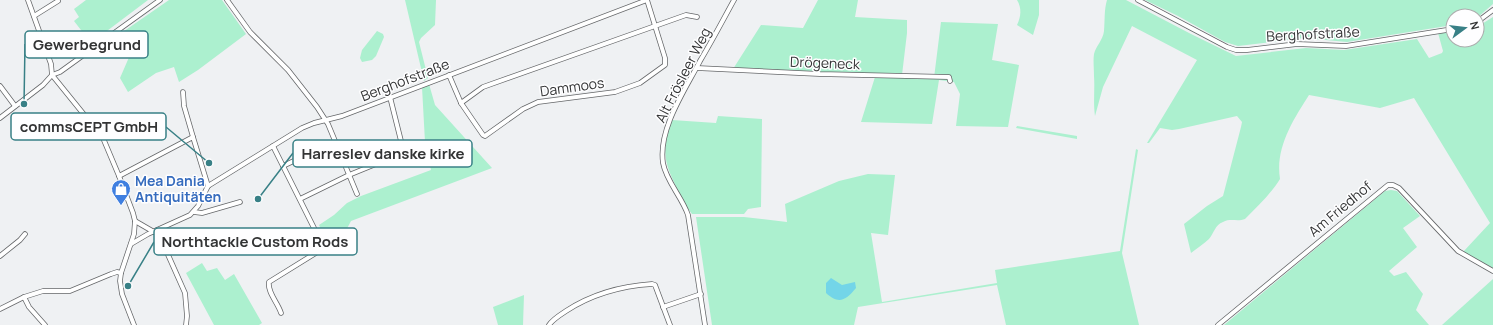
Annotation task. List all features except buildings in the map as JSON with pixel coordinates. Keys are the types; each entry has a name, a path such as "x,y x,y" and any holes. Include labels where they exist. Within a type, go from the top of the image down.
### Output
{"street":[{"path":"28,0 51,64 52,75 102,138 119,176 135,221 134,234 121,273 120,286 134,325"},
{"path":"0,118 43,85 52,75 60,72 160,0"},
{"path":"227,0 250,32 288,70 326,120 357,194"},
{"name":"Berghofstraße","path":"208,186 302,128 342,116 647,0"},
{"name":"Dammoos","path":"448,75 461,103 485,136 523,109 538,102 615,92 640,83 665,64 665,58 647,0"},
{"name":"Alt Frösleer Weg","path":"705,325 688,215 666,173 662,153 669,122 734,0"},
{"name":"Berghofstraße","path":"1138,0 1227,47 1236,50 1297,44 1346,46 1445,30"},
{"path":"34,16 58,1"},
{"name":"Dammoos","path":"461,103 484,87 686,15 698,17"},
{"name":"Drögeneck","path":"697,68 888,77 949,77 950,81"},
{"path":"0,86 15,106"},
{"path":"131,244 186,218 194,212 208,186 184,106 183,92"},
{"path":"300,199 349,175 403,153 390,97"},
{"path":"119,176 193,136"},
{"path":"273,146 322,244 319,251 269,282 269,289 281,313"},
{"path":"284,166 300,158"},
{"name":"Am Friedhof","path":"1218,325 1388,184 1399,188 1458,251 1493,271"},
{"path":"194,212 202,213 240,202"},
{"path":"135,221 156,231 185,293 187,316 186,325"},
{"path":"0,256 20,240 25,234"},
{"path":"1,307 43,291 70,291 111,274 121,273"},
{"path":"549,325 565,312 590,298 616,289 654,284 670,325"},
{"path":"663,307 701,294"},
{"path":"24,297 29,307 45,325"}],"green space":[{"path":"86,0 148,0 91,43 74,21 79,17 74,9"},
{"path":"169,0 222,0 246,34 198,70 179,82 174,67 156,73 128,92 120,78 130,55 117,36"},
{"path":"405,0 436,0 435,25 421,38 419,42 428,78 424,81"},
{"path":"818,0 858,0 855,17 907,20 902,75 733,69 761,25 803,28"},
{"path":"1017,0 1039,0 1039,15 1033,35 1017,25 1020,6"},
{"path":"1107,0 1126,0 1236,56 1306,48 1344,50 1417,39 1429,58 1442,53 1443,51 1438,33 1445,32 1445,48 1485,48 1485,22 1493,17 1493,268 1463,252 1490,223 1414,98 1380,108 1309,95 1291,124 1280,156 1280,179 1272,190 1245,219 1228,220 1220,223 1209,239 1191,253 1184,224 1207,206 1223,196 1242,122 1237,116 1179,129 1172,130 1160,128 1149,143 1147,143 1197,60 1132,26 1103,87 1095,116 1094,57 1095,51 1103,34"},
{"path":"1145,0 1493,0 1493,4 1485,11 1485,8 1445,8 1445,26 1347,42 1304,38 1238,46 1225,42"},
{"path":"941,22 998,24 992,60 1019,65 1008,127 956,126 960,94 954,82 939,80 932,124 861,122 875,77 934,78"},
{"path":"377,31 383,34 384,37 376,56 372,60 362,62 360,58 362,50"},
{"path":"429,84 435,105 492,168 351,221 333,255 319,225 334,215 347,203 361,196 431,170 425,142 422,87"},
{"path":"718,116 762,119 761,207 748,209 744,214 692,214 687,207 667,165 665,149 666,141 672,120 716,123"},
{"path":"1017,126 1077,136 1077,139 1016,128"},
{"path":"1136,149 1138,150 1122,253 1139,325 1006,325 997,285 858,307 854,325 712,325 696,217 744,217 787,222 785,204 839,181 868,174 895,175 888,235 871,233 882,302 997,283 995,270 1120,251"},
{"path":"1385,191 1397,191 1420,216 1403,228 1417,247 1389,271 1394,276 1406,272 1423,294 1416,310 1429,325 1224,325"},
{"path":"202,263 207,271 217,268 225,280 234,274 262,323 259,325 214,325 186,273"},
{"path":"1493,279 1493,325 1442,325"},
{"path":"524,295 523,325 498,325 493,307"}],"water":[{"path":"831,278 842,285 855,282 856,288 846,298 842,300 835,299 826,293 826,283"}],"place":[{"name":"Gewerbegrund","path":"24,104"},
{"name":"commsCEPT GmbH","path":"209,163"},
{"name":"Harreslev danske kirke","path":"258,199"},
{"name":"Mea Dania Antiquitäten","path":"121,206"},
{"name":"Northtackle Custom Rods","path":"128,286"}]}
